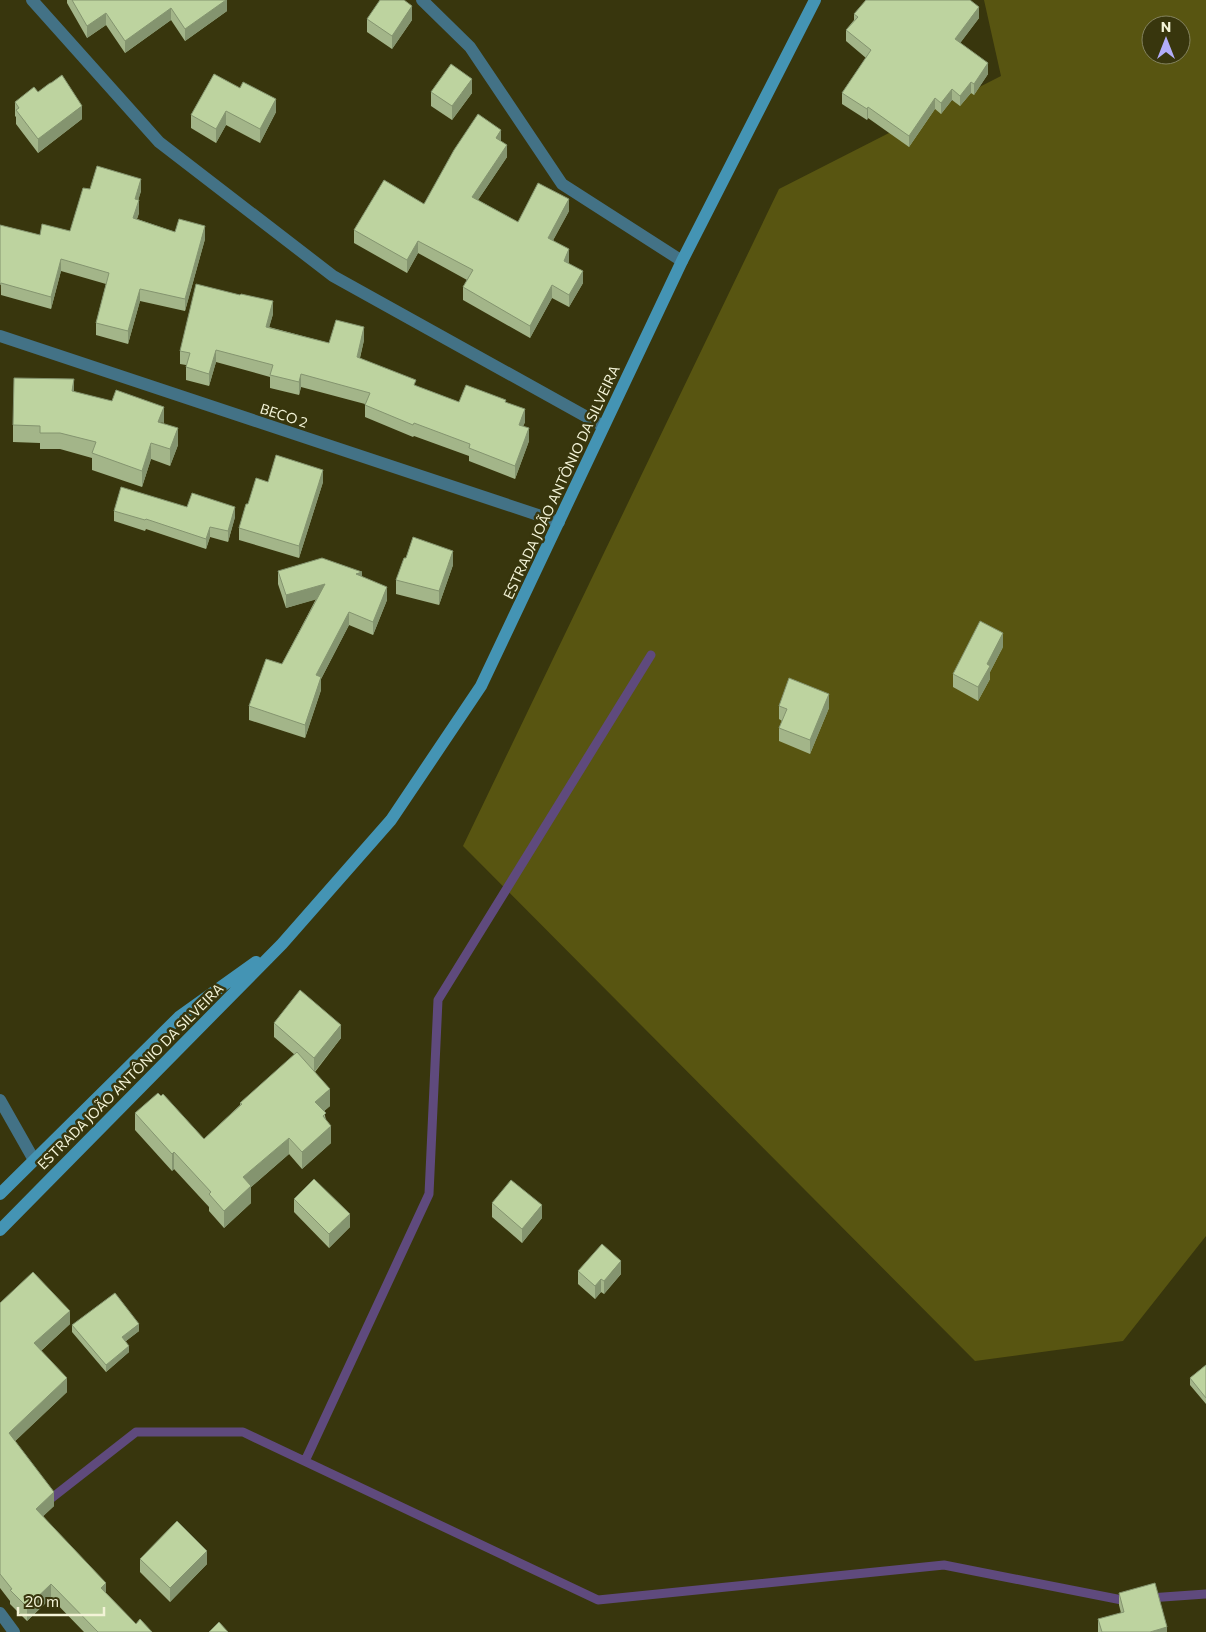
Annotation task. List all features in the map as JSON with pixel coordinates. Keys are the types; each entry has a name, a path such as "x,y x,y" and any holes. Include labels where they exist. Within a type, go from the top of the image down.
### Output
{"main road":[{"name":"ESTRADA JOÃO ANTÔNIO DA SILVEIRA","path":"0,1230 282,944 391,820 476,694 682,261 815,0"},
{"name":"ESTRADA JOÃO ANTÔNIO DA SILVEIRA","path":"0,1194 179,1017 282,944"}],"street":[{"path":"32,0 159,142 333,276 603,426"},
{"path":"422,0 470,48 562,184 682,261"},
{"name":"BECO 2","path":"0,336 559,522"},
{"path":"0,1100 34,1160"},
{"path":"0,1613 14,1632"}],"shaded area":[{"path":"984,0 1206,0 1206,1236 1123,1341 975,1361 463,846 779,189 1001,76"}],"building":[{"path":"72,0 226,0 185,29 171,8 125,41 106,13 87,26"},
{"path":"380,0 404,0 412,6 392,36 367,19"},
{"path":"866,0 970,0 979,7 955,39 988,63 974,84 971,82 960,96 952,89 941,103 935,98 909,136 868,107 867,109 842,93 871,50 846,30 858,17 854,14"},
{"path":"451,64 472,79 452,106 431,92"},
{"path":"214,74 240,88 243,82 276,99 260,129 226,111 216,129 191,115"},
{"path":"62,75 82,106 38,139 16,110 19,108 15,102 34,87 38,92"},
{"path":"478,114 501,130 496,138 507,145 472,197 518,222 538,183 569,199 548,238 569,249 564,261 583,271 569,295 552,285 530,326 463,287 473,270 418,241 407,260 354,230 384,180 424,204 454,150"},
{"path":"97,166 141,179 135,199 139,200 133,218 175,232 179,219 205,226 185,299 140,289 128,331 96,323 109,273 61,259 51,297 1,283 0,285 0,225 40,235 42,224 70,231 83,188 90,189"},
{"path":"196,284 273,301 266,327 329,343 336,320 364,327 357,357 416,380 414,385 459,402 466,385 525,409 519,425 529,428 515,466 469,448 470,444 414,423 413,425 365,405 370,393 301,374 299,382 270,375 273,365 216,350 209,374 186,367 190,353 180,351"},
{"path":"14,378 74,379 72,391 112,401 116,390 164,407 158,422 178,428 170,449 151,443 142,471 92,453 96,442 60,433 40,433 40,426 13,425"},
{"path":"276,455 323,470 299,546 239,528 256,478 268,482"},
{"path":"121,487 187,507 192,493 235,507 228,531 210,527 206,539 146,519 114,511"},
{"path":"413,537 453,551 439,591 396,580"},
{"path":"322,558 362,572 356,574 387,587 373,622 349,612 316,675 321,677 305,725 249,706 266,659 282,664 325,584 286,595 278,571"},
{"path":"980,621 1003,633 987,664 990,666 978,687 953,674"},
{"path":"789,678 829,694 810,740 779,728 787,709 779,706"},
{"path":"300,990 341,1025 314,1058 274,1023"},
{"path":"297,1052 330,1089 315,1102 326,1113 323,1116 331,1126 302,1152 289,1138 243,1177 251,1186 224,1211 209,1194 211,1192 174,1152 172,1154 135,1113 158,1093 161,1096 163,1094 204,1139 242,1104 240,1103"},
{"path":"314,1179 350,1214 329,1234 294,1199"},
{"path":"511,1180 542,1205 522,1229 492,1203"},
{"path":"602,1244 621,1261 604,1281 601,1279 595,1286 578,1271"},
{"path":"33,1272 70,1311 34,1343 67,1378 9,1433 54,1492 36,1509 106,1583 101,1588 136,1624 140,1619 152,1632 98,1632 51,1584 27,1607 10,1590 12,1589 0,1574 0,1303"},
{"path":"115,1293 139,1324 122,1337 129,1346 106,1365 72,1325"},
{"path":"1206,1365 1206,1398 1190,1378"},
{"path":"177,1521 207,1551 170,1588 140,1559"},
{"path":"1155,1583 1167,1627 1150,1632 1102,1632 1098,1619 1124,1612 1119,1593"},
{"path":"219,1622 228,1632 209,1632"}],"waterway":[{"path":"305,1461 429,1194 438,1000 651,655"},
{"path":"44,1504 136,1432 243,1432 598,1600 944,1565 1128,1600"},
{"path":"1149,1598 1206,1594"}]}
